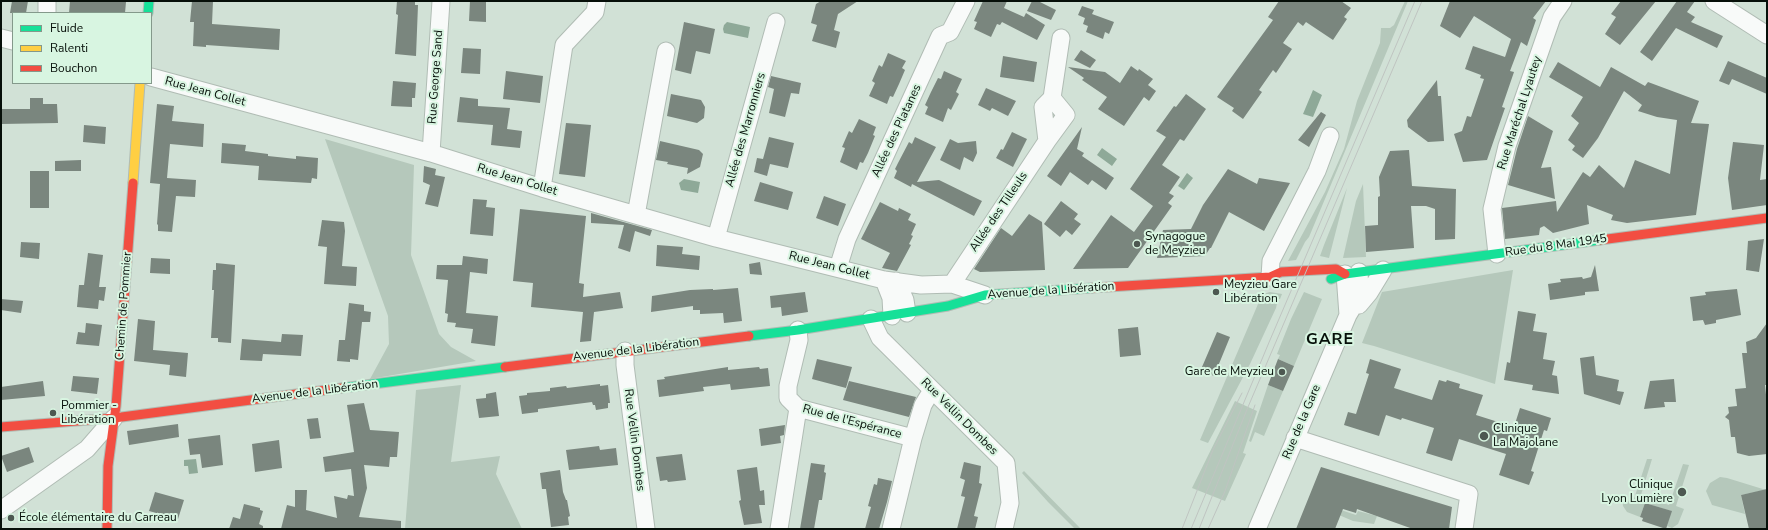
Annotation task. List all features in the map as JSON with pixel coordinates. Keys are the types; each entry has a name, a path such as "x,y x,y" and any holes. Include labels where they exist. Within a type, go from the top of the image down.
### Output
{"street":[{"path":"47,1 47,12"},
{"path":"148,12 149,1"},
{"name":"Rue George Sand","path":"431,153 441,1"},
{"path":"542,188 564,45 595,12 597,1"},
{"name":"Allée des Platanes","path":"838,268 847,239 940,36 950,32 966,1"},
{"name":"Rue Maréchal Lyautey","path":"1497,254 1492,209 1507,146 1552,17 1563,1"},
{"path":"1725,4 1767,35"},
{"name":"Allée des Marronniers","path":"716,238 776,22"},
{"path":"1,38 12,41"},
{"name":"Allée des Tilleuls","path":"952,284 1047,141 1043,107 1052,98 1061,38"},
{"path":"636,216 666,50"},
{"name":"Rue Jean Collet","path":"152,77 431,153 542,188 716,238 890,280 921,285 952,284 985,295"},
{"name":"Chemin de Pommier","path":"107,529 108,466 116,406 140,84"},
{"path":"1270,277 1271,261 1316,171 1330,136"},
{"name":"Rue du 8 Mai 1945","path":"1270,277 1282,280 1333,279 1352,273 1767,218"},
{"name":"Rue du 8 Mai 1945","path":"1270,277 1281,272 1336,269 1352,273"},
{"name":"Rue de la Gare","path":"1348,314 1359,305 1369,293 1383,270"},
{"name":"Rue de la Gare","path":"1257,529 1348,314 1352,273"},
{"name":"Avenue de la Libération","path":"1,427 114,418 624,351 798,330 948,306 985,295 1270,277"},
{"path":"890,280 905,300 899,314"},
{"name":"Rue Vellin Dombes","path":"871,319 880,338 1006,463 1010,503 1004,529"},
{"name":"Rue de l'Espérance","path":"798,330 799,340 788,386 788,398 798,408 913,438 923,405 932,390"},
{"name":"Rue Vellin Dombes","path":"624,351 646,529"},
{"path":"779,529 798,408"},
{"path":"1,510 87,449 114,418"},
{"path":"891,529 913,438"},
{"path":"1295,438 1468,494 1464,529"}],"shaded area":[{"path":"1405,1 1408,1 1309,237 1296,260 1288,261 1325,192 1344,149 1357,101 1380,43 1381,28 1390,28 1394,25"},
{"path":"727,22 750,27 748,38 724,33 724,25"},
{"path":"1313,90 1322,95 1313,117 1303,114"},
{"path":"325,139 414,165 411,255 439,334 451,347 476,361 370,379 389,344 388,316"},
{"path":"1102,148 1117,159 1112,166 1097,155"},
{"path":"1187,173 1193,178 1184,190 1178,186"},
{"path":"684,179 700,182 698,193 681,190 679,183"},
{"path":"1363,184 1366,257 1343,258 1356,201"},
{"path":"1347,188 1329,258 1320,256 1324,245"},
{"path":"1513,270 1495,384 1362,343 1382,292"},
{"path":"1270,292 1282,294 1280,299 1278,299 1276,308 1250,364 1208,443 1200,440 1261,297 1263,294"},
{"path":"1304,292 1322,299 1294,366 1278,359 1280,355 1277,354"},
{"path":"461,385 451,462 500,456 496,474 522,529 405,529 416,390"},
{"path":"1268,385 1283,391 1264,436 1255,432 1251,442 1249,441"},
{"path":"1235,401 1257,411 1243,453 1246,454 1225,501 1192,488"},
{"path":"196,459 198,473 189,474 188,466 184,466 184,460"},
{"path":"1647,459 1652,459 1641,495 1669,505 1683,464 1689,465 1676,506 1684,509 1678,524 1672,528 1667,526 1671,511 1645,503 1640,517 1627,512 1623,506 1622,499 1633,502"},
{"path":"1024,471 1081,529 1075,529 1048,502 1022,473"},
{"path":"1720,477 1766,490 1741,495 1745,514 1712,505 1706,491 1710,483"},
{"path":"1338,509 1356,515 1358,511 1377,516 1374,524 1353,521 1339,515"}],"building":[{"path":"12,1 28,1 26,12 10,13"},
{"path":"70,1 126,2 125,12 69,12"},
{"path":"192,1 213,1 212,24 280,29 279,50 206,45 206,47 193,46 194,22 190,22"},
{"path":"397,1 415,1 415,5 418,5 416,56 395,54 398,15 396,14"},
{"path":"470,1 486,1 486,22 469,21"},
{"path":"821,1 858,1 838,14 834,30 840,32 836,48 812,41 817,25 811,23 816,4"},
{"path":"983,1 1007,1 1004,8 1024,17 1026,13 1045,25 1037,40 1002,22 1000,25 997,24 991,37 974,29 977,22 974,21"},
{"path":"1032,1 1038,1 1056,10 1051,20 1027,11"},
{"path":"1279,1 1341,1 1351,8 1344,17 1347,19 1333,40 1306,22 1303,26 1298,22 1283,43 1292,49 1276,73 1273,70 1259,90 1262,92 1243,119 1232,111 1234,108 1217,97 1273,20 1268,17"},
{"path":"1450,1 1546,1 1533,18 1536,20 1527,46 1521,42 1510,71 1514,72 1502,107 1505,108 1487,160 1463,162 1454,134 1462,131 1467,116 1471,117 1484,79 1480,78 1481,75 1465,69 1473,46 1505,57 1511,39 1474,16 1460,38 1440,26"},
{"path":"1621,1 1656,1 1620,45 1605,34 1616,17 1611,14"},
{"path":"1677,1 1695,1 1687,12 1695,17 1691,22 1723,36 1717,48 1676,28 1652,61 1640,52"},
{"path":"1082,6 1094,10 1092,14 1114,22 1109,34 1105,32 1103,39 1086,32 1088,26 1083,24 1085,18 1078,15"},
{"path":"684,22 715,29 710,54 696,51 691,74 675,70"},
{"path":"463,48 481,49 480,74 461,73"},
{"path":"1081,50 1096,60 1090,68 1074,60"},
{"path":"888,53 906,61 902,68 905,70 899,84 893,97 890,96 887,104 869,96 875,83 872,81 879,65 882,67"},
{"path":"1003,56 1037,62 1034,82 1000,77"},
{"path":"1728,61 1767,78 1767,94 1732,79 1729,85 1719,81"},
{"path":"1558,62 1600,87 1611,67 1645,86 1648,82 1699,101 1691,123 1709,124 1696,215 1627,223 1611,220 1613,215 1587,205 1589,224 1553,233 1544,226 1540,228 1539,235 1505,239 1502,208 1556,201 1557,212 1583,172 1590,177 1599,165 1624,188 1635,160 1670,174 1677,120 1657,117 1638,111 1642,105 1624,91 1598,138 1583,158 1572,150 1575,146 1568,140 1579,123 1571,116 1583,97 1549,77"},
{"path":"1131,66 1138,71 1139,69 1153,79 1148,85 1156,91 1149,101 1144,97 1124,126 1098,109 1107,97 1082,80 1084,78 1068,67 1105,72 1120,83"},
{"path":"506,71 543,76 540,103 503,99"},
{"path":"944,71 962,79 956,92 959,94 951,110 948,108 943,122 925,114 928,107 925,105 938,78 941,79"},
{"path":"771,76 801,83 799,94 791,93 785,117 769,113 774,89 768,87"},
{"path":"1437,80 1438,96 1441,96 1444,141 1428,142 1408,127 1407,120"},
{"path":"393,81 416,83 415,98 412,98 412,107 391,106"},
{"path":"986,88 1016,101 1008,116 992,108 990,111 978,105"},
{"path":"671,94 701,100 705,107 704,118 697,123 667,116"},
{"path":"1186,94 1206,109 1184,141 1180,139 1162,165 1180,177 1169,193 1174,196 1168,203 1172,206 1128,268 1073,269 1111,215 1134,232 1153,206 1130,189 1166,137 1156,131 1174,106 1176,107"},
{"path":"460,97 478,99 478,106 510,108 507,129 522,131 520,148 491,145 493,125 457,122"},
{"path":"30,98 43,98 43,104 57,104 58,123 1,124 1,109 30,109"},
{"path":"157,104 174,106 172,121 204,124 203,147 170,144 167,178 196,180 195,197 176,196 172,232 158,231 157,224 160,184 150,183"},
{"path":"1321,112 1326,115 1309,147 1298,140"},
{"path":"1528,116 1553,131 1541,168 1551,167 1555,199 1508,185 1517,149"},
{"path":"859,119 876,127 873,135 875,136 868,153 863,163 860,162 857,170 840,162 845,148 842,147 849,131 852,133"},
{"path":"566,123 591,125 585,177 559,174"},
{"path":"84,125 106,127 105,144 83,142"},
{"path":"1082,127 1077,149 1084,153 1082,156 1114,178 1106,190 1092,180 1088,185 1070,172 1061,186 1047,176"},
{"path":"1012,132 1027,139 1013,167 996,158 1001,149 1003,150"},
{"path":"769,137 794,143 788,168 770,164 767,176 754,172 757,158 763,159"},
{"path":"915,137 936,147 917,182 939,180 982,201 974,216 912,184 911,187 894,178 897,171 895,169 898,163 909,142 912,144"},
{"path":"950,139 958,143 976,141 977,153 973,162 964,157 960,170 940,160"},
{"path":"660,141 699,150 703,154 700,167 687,174 688,168 667,164 668,162 656,160"},
{"path":"1733,142 1764,145 1760,180 1767,179 1767,205 1732,210 1728,178"},
{"path":"222,143 246,145 245,151 268,154 268,156 296,159 296,156 318,158 317,179 312,178 311,183 258,180 259,166 221,163"},
{"path":"1409,150 1412,186 1456,189 1455,239 1435,240 1435,209 1426,206 1411,206 1414,248 1366,252 1365,226 1378,225 1378,197 1380,196 1379,177 1390,151"},
{"path":"81,160 81,171 55,171 55,161"},
{"path":"424,166 436,169 435,175 445,177 438,207 425,204 430,185 423,182"},
{"path":"1228,169 1257,184 1259,178 1290,183 1264,231 1229,212 1211,248 1205,256 1157,258 1163,230 1191,229 1203,205"},
{"path":"30,171 49,171 49,208 30,208"},
{"path":"760,182 793,192 788,210 754,201"},
{"path":"824,196 846,204 838,226 816,218"},
{"path":"473,199 487,200 486,207 495,208 493,236 470,234"},
{"path":"1061,201 1078,214 1074,219 1081,224 1072,235 1066,230 1060,237 1044,224"},
{"path":"880,202 898,211 899,208 911,214 908,220 916,224 911,235 913,236 909,244 911,245 897,271 882,268 890,253 861,239"},
{"path":"520,209 586,216 579,283 584,284 583,297 620,292 623,308 594,312 591,341 580,342 583,312 531,307 533,283 513,281"},
{"path":"591,213 652,230 650,236 635,231 630,252 618,248 624,225 591,223"},
{"path":"1029,214 1042,222 1045,270 980,272 974,269 1001,228 1012,236"},
{"path":"322,220 344,222 345,231 342,266 357,267 356,286 324,284 327,247 318,246"},
{"path":"1764,239 1759,272 1746,270 1748,241"},
{"path":"21,242 40,243 39,259 20,257"},
{"path":"657,245 683,247 682,254 700,256 699,270 656,266"},
{"path":"88,253 103,255 99,287 106,287 104,301 99,300 98,309 77,307 79,285 84,285"},
{"path":"463,256 488,259 487,274 470,272 466,313 498,316 495,346 471,343 473,329 455,327 456,323 447,322 448,314 445,313 448,280 436,279 437,265 462,265"},
{"path":"151,258 170,259 170,274 150,273"},
{"path":"760,262 762,275 750,274 749,264"},
{"path":"216,263 235,265 231,343 218,342 218,338 211,338 214,290 212,290 213,270 216,270"},
{"path":"1595,265 1599,291 1585,292 1585,295 1550,300 1548,284 1561,282 1560,279 1582,277 1583,279 1591,277"},
{"path":"738,288 742,321 724,323 723,313 700,314 700,310 693,310 693,306 651,312 652,296 690,290"},
{"path":"1737,289 1741,315 1716,320 1716,323 1705,325 1703,320 1693,321 1690,297 1706,295 1705,292"},
{"path":"805,292 808,312 782,316 781,307 771,308 770,296"},
{"path":"1,299 23,301 21,313 1,310"},
{"path":"349,303 364,305 364,311 371,312 370,322 362,322 358,360 350,359 350,362 337,361 339,340 345,340"},
{"path":"1518,311 1536,314 1533,331 1547,333 1543,359 1555,361 1552,375 1557,376 1559,394 1532,390 1533,385 1504,380 1507,362 1510,363"},
{"path":"138,319 155,321 153,350 188,353 186,377 169,375 170,365 134,361"},
{"path":"86,323 102,325 99,346 76,344 78,332 85,333"},
{"path":"1767,323 1767,385 1765,385 1767,404 1767,454 1749,456 1737,453 1735,437 1731,437 1729,420 1725,417 1729,413 1728,407 1737,406 1735,389 1746,388 1742,353 1747,353 1746,342 1756,338"},
{"path":"1138,327 1141,355 1120,357 1118,329"},
{"path":"1217,332 1230,337 1214,376 1203,371 1204,368 1202,367"},
{"path":"282,334 303,335 301,356 263,354 262,361 240,360 242,339 281,342"},
{"path":"1594,356 1596,375 1619,380 1617,391 1624,392 1620,405 1584,394 1580,358"},
{"path":"817,359 852,367 846,388 812,379"},
{"name":"Gare de Meyzieu","path":"1278,359 1294,366 1283,391 1268,385"},
{"path":"1370,359 1401,369 1394,388 1432,400 1439,380 1446,382 1447,380 1460,384 1459,388 1483,395 1476,415 1514,427 1520,408 1551,418 1547,431 1544,430 1531,471 1534,472 1529,485 1499,475 1506,454 1459,439 1452,461 1426,453 1434,428 1402,418 1401,420 1386,415 1379,436 1344,425 1348,412 1356,414 1369,374 1366,373"},
{"path":"728,367 728,370 759,367 760,369 768,368 770,386 731,390 730,384 703,387 704,391 659,397 657,380 665,379 664,377"},
{"path":"73,376 99,378 97,394 71,391"},
{"path":"1674,379 1676,402 1664,402 1665,407 1644,409 1650,381"},
{"path":"43,381 45,396 1,400 1,387"},
{"path":"849,381 916,397 909,417 843,400"},
{"path":"600,384 600,386 608,385 610,403 608,403 608,408 596,410 595,405 593,405 592,402 538,409 538,412 522,414 519,396 527,395 527,393 550,391 550,388 566,386 567,388"},
{"path":"496,392 499,416 479,418 476,399 486,398 486,394"},
{"path":"364,403 370,430 399,432 397,457 390,457 389,467 364,465 367,488 359,517 401,521 401,529 281,529 287,505 295,507 295,490 307,490 306,510 337,518 334,496 347,499 348,495 354,496 351,469 325,472 323,457 354,452 347,405"},
{"path":"318,418 321,438 310,439 307,419"},
{"path":"178,424 179,437 129,445 127,431"},
{"path":"785,425 784,435 780,436 781,443 761,446 759,429"},
{"path":"220,435 223,465 202,468 200,454 190,455 188,439"},
{"path":"279,440 282,468 255,472 252,444"},
{"path":"599,446 600,450 616,448 618,465 569,470 566,450"},
{"path":"29,447 34,462 7,472 1,456"},
{"path":"682,454 686,480 668,482 667,480 660,481 656,457"},
{"path":"964,462 981,466 979,483 982,484 974,516 978,517 975,529 957,529 965,497 961,496 965,480 960,478"},
{"path":"811,463 825,465 824,472 826,473 822,500 819,500 814,529 800,529"},
{"path":"757,467 760,491 764,490 765,505 759,505 762,523 744,525 739,501 741,500 737,470"},
{"path":"1321,467 1452,507 1449,529 1413,529 1357,509 1356,513 1343,509 1335,529 1296,529"},
{"path":"560,470 563,492 567,500 570,516 568,517 569,525 551,527 546,489 542,489 540,473"},
{"path":"878,478 892,481 887,502 879,529 865,529 871,507 868,506 874,484 877,485"},
{"path":"1767,489 1767,529 1749,529 1741,495"},
{"path":"155,492 184,500 178,519 149,511"},
{"path":"1645,503 1672,511 1666,529 1642,521 1643,518 1640,517"},
{"path":"244,504 260,508 260,510 263,511 259,524 263,526 263,529 229,529 233,517 240,519"}],"tram line":[{"path":"1191,529 1415,1"},
{"path":"1199,529 1248,407 1422,1"},
{"path":"1182,529 1213,450 1242,393"},
{"path":"1208,529 1225,491 1255,405"}],"traffic: fast":[{"path":"148,12 149,1"},
{"path":"1331,279 1345,274 1600,240"},
{"path":"749,336 798,330 948,306 985,295 1092,288"},
{"path":"342,388 505,367"}],"traffic: slow":[{"path":"133,183 140,84"}],"traffic: jam":[{"path":"107,529 108,466 116,406 133,183"},
{"path":"1600,240 1767,218"},
{"path":"1092,288 1270,277 1281,272 1336,269 1345,274"},
{"path":"505,367 749,336"},
{"path":"1,427 114,418 342,388"}],"place":[{"name":"Synagogue de Meyzieu","path":"1137,244"},
{"name":"Meyzieu Gare Libération","path":"1216,292"},
{"name":"Gare de Meyzieu","path":"1282,372"},
{"name":"Pommier - Libération","path":"53,413"},
{"name":"Clinique La Majolane","path":"1484,436"},
{"name":"Clinique Lyon Lumière","path":"1682,492"},
{"name":"École élémentaire du Carreau","path":"11,518"}],"district":[{"name":"GARE","path":"1330,340"}]}
